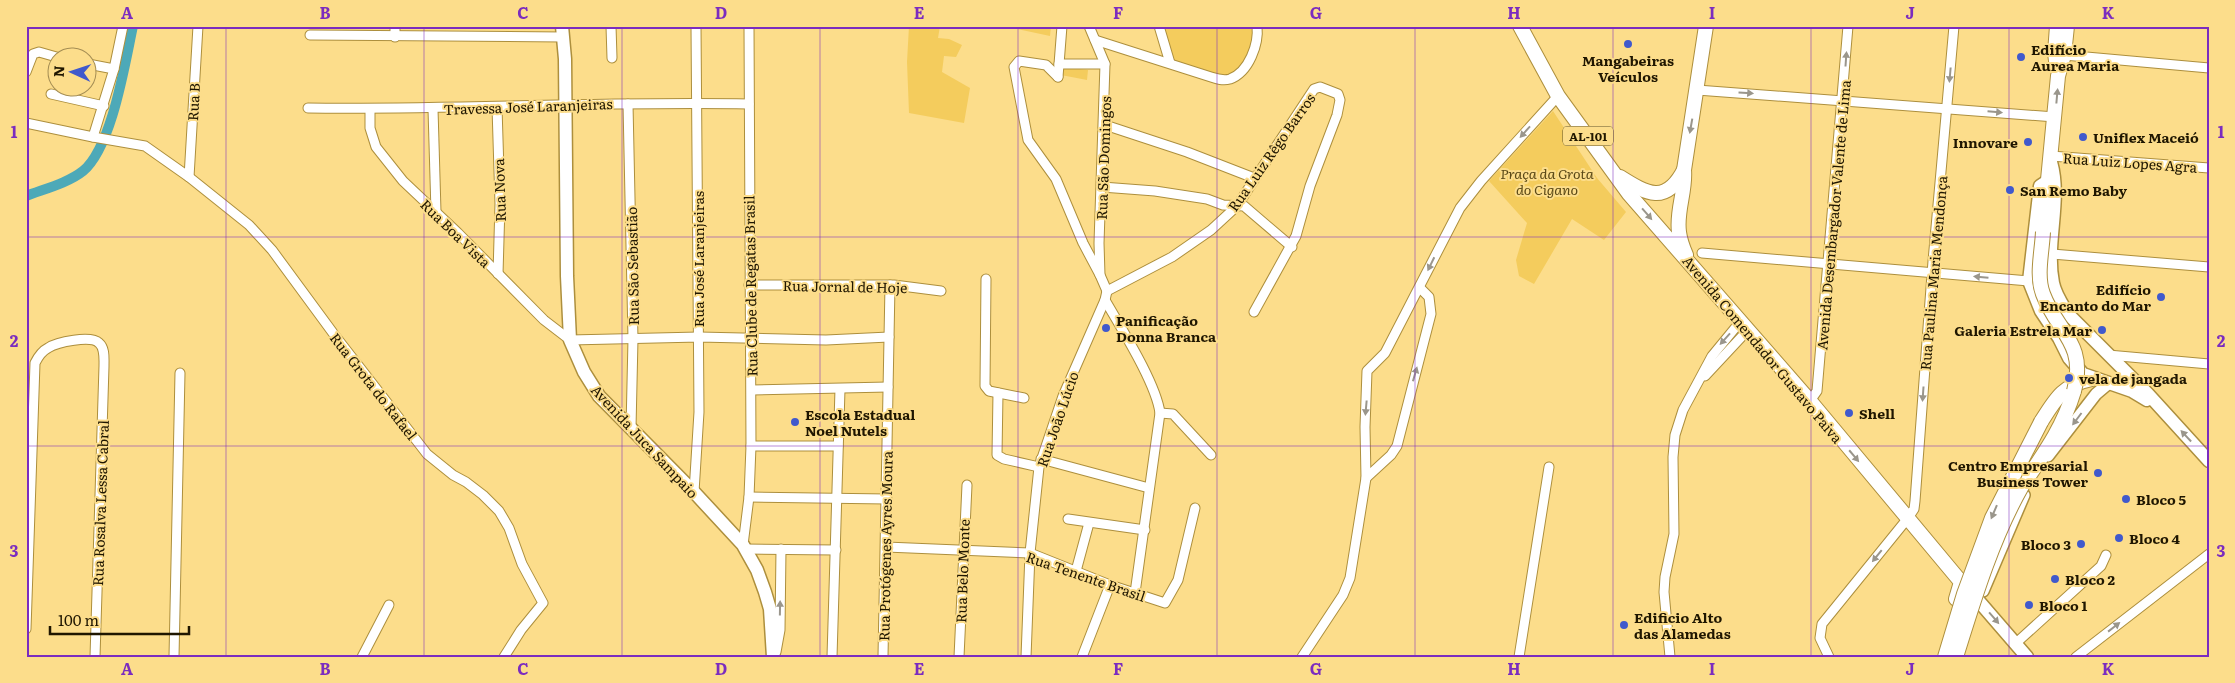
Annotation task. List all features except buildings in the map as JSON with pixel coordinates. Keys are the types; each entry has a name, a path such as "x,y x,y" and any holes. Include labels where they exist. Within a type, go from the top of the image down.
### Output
{"main road":[{"name":"Avenida Comendador Gustavo Paiva","path":"1520,26 1558,96 1629,194 1687,258 1810,401 2027,657"},
{"path":"1687,258 1679,232 1679,215 1706,26"},
{"path":"1956,657 1974,599 2004,522 2022,486 2067,414 2077,381 2076,355 2072,344 2043,294 2040,276 2058,76 2055,53 2057,26"},
{"path":"2058,76 2064,55 2067,26"},
{"name":"Avenida Juca Sampaio","path":"563,32 566,276 570,340 591,385 744,547 757,570 770,610 774,657"},
{"path":"2051,159 2056,180 2051,269 2053,285 2059,299 2068,314 2148,394 2163,413 2209,461"},
{"path":"1617,176 1644,192 1661,193 1676,184 1684,170"},
{"path":"2050,180 2040,186 2029,281 2041,311 2059,338 2069,358 2083,374 2092,379 2132,391 2163,413"},
{"path":"1945,657 1964,594 1992,518 2041,422 2064,390 2076,382 2092,379"},
{"path":"1939,657 1962,582"}],"street":[{"path":"98,138 123,26"},
{"name":"Rua B","path":"189,177 198,26"},
{"path":"395,26 395,37"},
{"path":"611,26 612,58"},
{"name":"Rua José Laranjeiras","path":"694,492 699,412 696,26"},
{"name":"Rua Clube de Regatas Brasil","path":"744,547 750,496 752,390 749,285 749,26"},
{"path":"1062,26 1058,77 1046,65 1027,61 1016,62 1014,73 1028,140 1056,178 1083,243 1100,275"},
{"name":"Rua São Domingos","path":"1089,26 1105,64 1105,125 1099,243 1100,275 1106,295 1159,403 1160,413"},
{"path":"1159,26 1170,63"},
{"path":"1094,40 1220,80 1229,79 1242,70 1252,54 1258,36 1257,26"},
{"name":"Avenida Desembargador Valente de Lima","path":"1810,401 1817,391 1848,26"},
{"name":"Rua Paulina Maria Mendonça","path":"1829,657 1820,638 1822,624 1908,518 1914,509 1916,501 1932,273 1954,26"},
{"path":"310,35 395,37 473,31 563,32"},
{"path":"26,72 33,54 40,52 48,54"},
{"path":"2064,55 2209,68"},
{"path":"1059,64 1105,64"},
{"path":"98,66 114,69"},
{"name":"Rua Luiz Rêgo Barros","path":"1106,295 1172,257 1211,230 1237,206 1314,89 1320,87 1336,93 1340,100 1337,115 1310,186 1292,246"},
{"path":"1697,90 2055,117"},
{"path":"1302,657 1343,595 1350,578 1366,478 1367,371 1385,353 1464,203 1558,96"},
{"path":"69,98 104,106"},
{"name":"Travessa José Laranjeiras","path":"308,108 434,109 565,104 749,104"},
{"name":"Rua São Sebastião","path":"628,104 633,339 632,428"},
{"name":"Rua Nova","path":"497,107 500,212 498,274"},
{"name":"Rua Boa Vista","path":"370,109 370,128 376,147 402,181 436,212 544,320 570,340"},
{"path":"434,109 436,212"},
{"name":"Rua Grota do Rafael","path":"26,123 146,146 189,177 261,238 428,454 496,507 509,528 522,564 543,603 521,630 504,657"},
{"path":"1105,125 1186,152 1254,178"},
{"name":"Rua Luiz Lopes Agra","path":"2051,159 2209,168"},
{"path":"1102,188 1155,191 1207,199 1223,205 1244,206 1292,246 1254,312"},
{"path":"1702,254 2029,281"},
{"path":"2052,254 2209,267"},
{"path":"986,279 985,383 989,391 1024,398"},
{"name":"Rua Jornal de Hoje","path":"749,285 890,285 941,291"},
{"name":"Rua Protógenes Ayres Moura","path":"882,657 886,547 890,285"},
{"path":"1366,478 1391,455 1396,446 1431,314 1429,297 1420,288"},
{"name":"Rua João Lúcio","path":"1030,553 1040,463 1063,396 1106,295"},
{"path":"1670,657 1664,592 1665,577 1674,534 1673,457 1675,435 1683,410 1718,346 1744,326"},
{"path":"570,340 699,337 826,340 889,337"},
{"name":"Rua Rosalva Lessa Cabral","path":"26,629 35,363 46,348 70,341 95,340 100,343 104,351 95,657"},
{"path":"2108,355 2209,364"},
{"path":"174,657 180,373"},
{"path":"1979,601 2019,506 2033,478 2096,394 2109,383"},
{"path":"752,390 888,387"},
{"path":"832,657 840,388"},
{"path":"998,393 997,454 1004,459 1040,463 1149,488"},
{"path":"1135,593 1160,413 1173,414 1211,455"},
{"path":"751,446 838,446"},
{"path":"1519,657 1549,467"},
{"name":"Rua Belo Monte","path":"959,657 962,549 967,485"},
{"path":"750,496 887,499"},
{"name":"Rua Tenente Brasil","path":"886,547 1030,553 1110,585 1166,603 1178,580 1195,508"},
{"path":"1068,519 1145,530"},
{"path":"1076,571 1089,523"},
{"path":"744,547 836,550"},
{"path":"774,657 780,630 782,549"},
{"path":"1026,657 1030,553"},
{"path":"2076,657 2209,554"},
{"path":"2015,644 2101,566 2106,555"},
{"path":"1082,657 1110,585"},
{"path":"362,657 389,606"}],"green space":[{"path":"909,26 940,26 938,38 949,39 962,45 956,57 944,56 942,72 970,88 964,123 909,113 907,62"},
{"path":"1003,26 1051,26 1050,36"},
{"path":"1164,26 1251,26 1251,49 1240,67 1229,78 1178,64 1172,58"},
{"path":"1062,67 1088,70 1087,80 1061,75"},
{"name":"Praça da Grota do Cigano","path":"1553,111 1597,178 1626,212 1604,240 1572,219 1534,284 1519,276 1516,260 1527,223 1489,181"}],"waterway":[{"path":"26,196 70,179 83,171 93,159 102,143 116,103 133,26"}],"place":[{"name":"Mangabeiras Veículos","path":"1628,44"},
{"name":"Edifício Aurea Maria","path":"2021,57"},
{"name":"Uniflex Maceió","path":"2083,137"},
{"name":"Innovare","path":"2028,142"},
{"name":"San Remo Baby","path":"2010,190"},
{"name":"Edifício Encanto do Mar","path":"2161,297"},
{"name":"Panificação Donna Branca","path":"1106,328"},
{"name":"Galeria Estrela Mar","path":"2102,330"},
{"name":"vela de jangada","path":"2069,378"},
{"name":"Shell","path":"1849,413"},
{"name":"Escola Estadual Noel Nutels","path":"795,422"},
{"name":"Centro Empresarial Business Tower","path":"2098,473"},
{"name":"Bloco 5","path":"2126,499"},
{"name":"Bloco 4","path":"2119,538"},
{"name":"Bloco 3","path":"2081,544"},
{"name":"Bloco 2","path":"2055,579"},
{"name":"Bloco 1","path":"2029,605"},
{"name":"Edificio Alto das Alamedas","path":"1624,625"}]}
